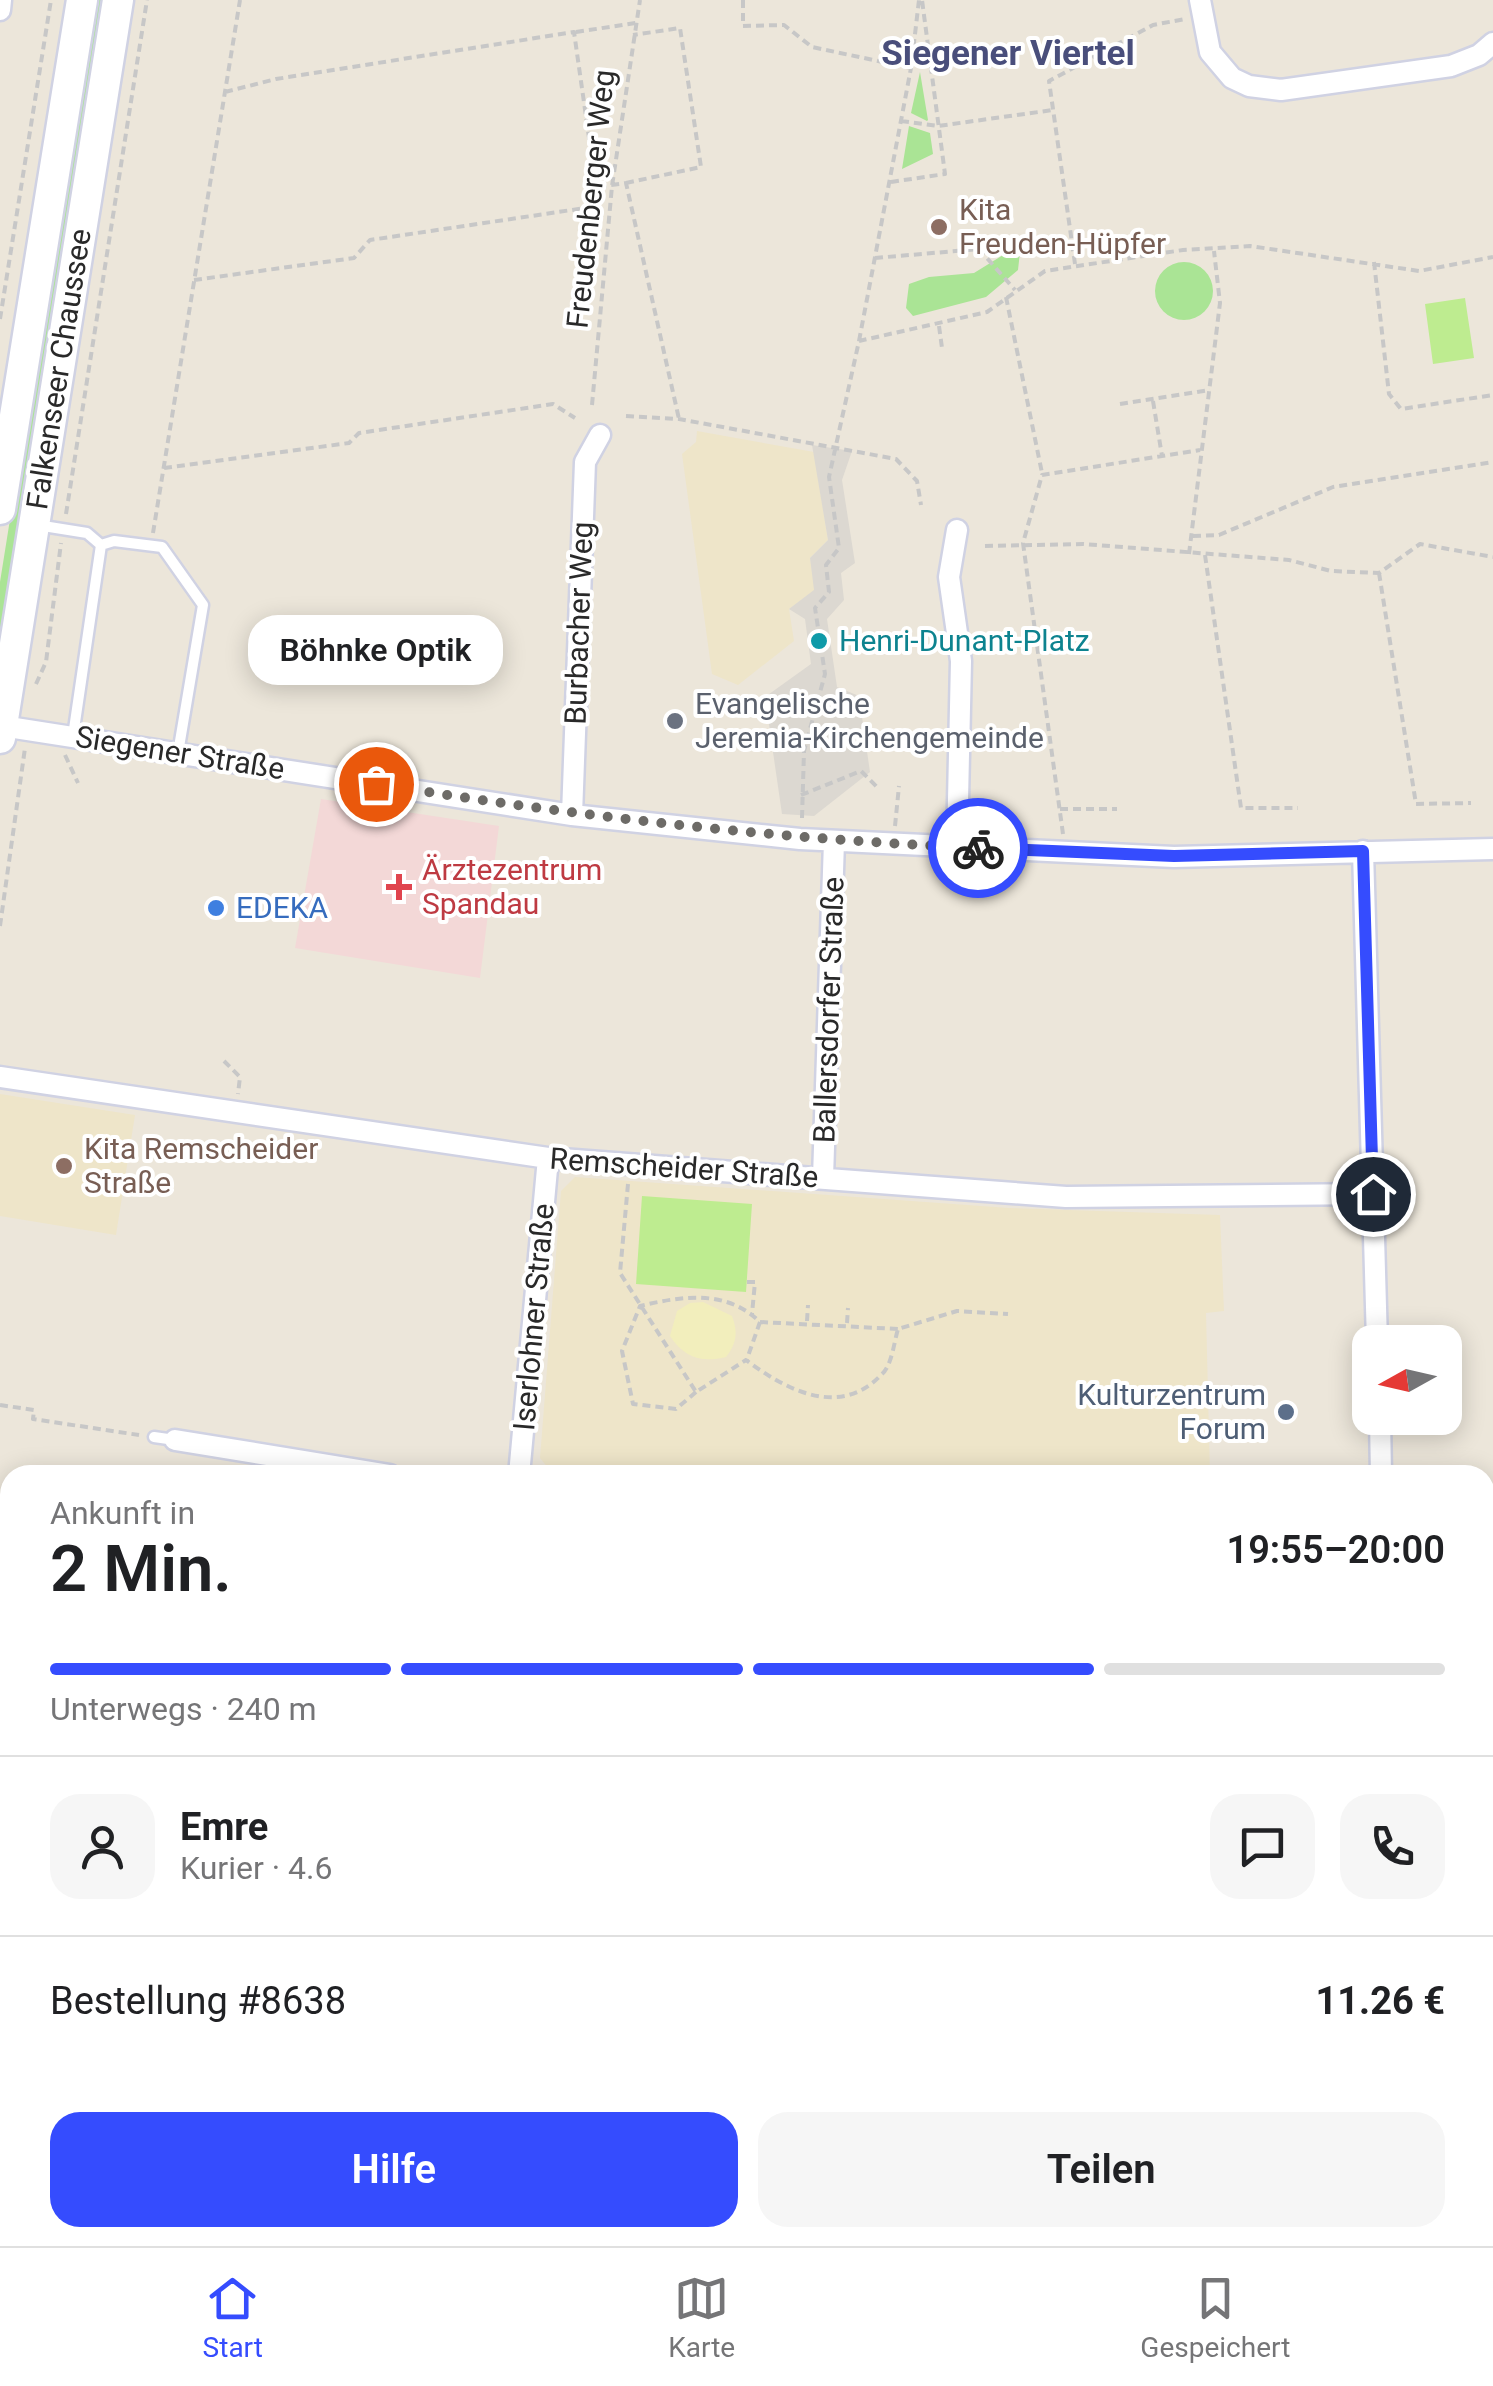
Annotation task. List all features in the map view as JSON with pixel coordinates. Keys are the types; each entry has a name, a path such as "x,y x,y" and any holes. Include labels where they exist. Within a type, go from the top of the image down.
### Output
{"main road":[{"name":"Falkenseer Chaussee","path":"0,509 82,0"},
{"name":"Falkenseer Chaussee","path":"1,730 49,527 118,0"}],"street":[{"path":"0,10 2,0"},
{"path":"1195,9 1218,65 1232,78 1265,90 1451,66 1479,55 1493,43"},
{"name":"Burbacher Weg","path":"572,815 584,462 600,435"},
{"path":"957,530 949,578 961,661 957,848"},
{"name":"Siegener Straße","path":"1,730 69,745 178,753 572,815 834,841 1174,856 1493,849"},
{"name":"Ballersdorfer Straße","path":"824,1178 834,841"},
{"path":"1363,851 1377,1325"},
{"name":"Remscheider Straße","path":"0,1078 548,1158 1066,1197 1373,1194"},
{"name":"Iserlohner Straße","path":"521,1465 548,1158"},
{"path":"1380,1435 1381,1465"},
{"path":"165,1439 328,1465"}],"lane":[{"path":"49,527 87,533 101,545"},
{"path":"101,545 114,541 162,547 203,605 178,753"},
{"path":"69,745 101,545"}],"path":[{"path":"0,319 51,0"},
{"path":"34,689 51,649 56,612 49,527 147,0"},
{"path":"151,545 240,0"},
{"name":"Freudenberger Weg","path":"592,405 612,186 640,0"},
{"path":"742,0 743,26 784,25 812,47 911,68"},
{"path":"802,820 804,751 825,674 815,608 829,592 826,565 838,548 828,477 838,448 859,342 911,68 920,0"},
{"path":"889,182 945,174 920,0"},
{"path":"1075,266 1050,81 1154,26 1195,9"},
{"path":"225,92 276,79 636,24"},
{"path":"596,187 702,167 680,28 634,35"},
{"path":"194,280 354,258 370,240 585,208 596,187 574,32"},
{"path":"901,121 938,126 1053,110"},
{"path":"626,183 680,419"},
{"path":"859,342 940,326 986,312 1045,271 1075,266 1250,246 1420,271 1493,257"},
{"path":"1190,554 1220,302 1214,248"},
{"path":"875,258 979,249 1015,290"},
{"path":"1374,262 1389,394 1402,408 1493,395"},
{"path":"1006,296 1042,474 1023,543 1063,834"},
{"path":"940,326 942,348"},
{"path":"1120,404 1210,390"},
{"path":"1153,399 1162,456"},
{"path":"164,468 349,443 359,433 553,404 575,418"},
{"path":"626,416 680,419 896,459 917,481 921,505"},
{"path":"1042,474 1200,450"},
{"path":"1193,536 1219,535 1332,487 1493,462"},
{"path":"985,546 1023,543 1289,560 1330,572 1379,572 1420,544 1493,557"},
{"path":"1205,555 1241,808 1298,808"},
{"path":"1379,572 1416,804 1471,803"},
{"path":"43,610 56,612"},
{"path":"36,647 51,649"},
{"path":"69,745 78,783"},
{"path":"0,926 22,795 22,766"},
{"path":"802,795 861,772 878,789"},
{"path":"896,826 898,786"},
{"path":"1060,809 1117,809"},
{"path":"224,1061 240,1077 237,1099"},
{"path":"628,1176 620,1273 696,1392"},
{"path":"747,1282 755,1282 752,1314"},
{"path":"640,1306 703,1295 752,1314 760,1322 848,1323 898,1329 957,1311 1008,1314"},
{"path":"806,1321 808,1305"},
{"path":"640,1306 622,1350 634,1404 676,1409 746,1360 760,1322"},
{"path":"848,1308 848,1323"},
{"path":"746,1360 784,1388 812,1397 852,1396 885,1372 898,1329"},
{"path":"0,1405 34,1410 33,1419 165,1439"}],"shaded area":[{"path":"697,431 814,452 828,540 810,558 815,590 789,609 794,641 738,685 712,674 682,454 696,442"},
{"name":"Henri-Dunant-Platz","path":"812,445 852,451 842,480 855,563 841,573 844,600 827,619 837,687 859,696 870,772 814,816 782,814 765,697 811,664 805,619 789,609 814,590 810,558 828,540"},
{"name":"Ärztezentrum Spandau","path":"321,799 499,826 480,978 295,948"},
{"name":"Kita Remscheider Straße","path":"0,1094 135,1115 116,1235 0,1216"},
{"path":"575,1177 1009,1208 1220,1215 1224,1311 1206,1313 1210,1465 546,1465 540,1458 561,1191"}],"green space":[{"path":"93,0 108,0 0,672 0,582"},
{"path":"920,72 928,120 927,121 911,113"},
{"path":"909,126 930,133 933,154 902,169"},
{"path":"1008,252 1020,252 1018,270 986,297 913,316 906,308 909,284 929,277 974,273"},
{"path":"1184,262 1205,270 1213,291 1205,312 1184,320 1163,312 1155,291 1163,270"},
{"path":"1465,298 1474,358 1433,364 1425,304"},
{"path":"642,1196 752,1204 746,1292 636,1284"}],"sand":[{"path":"703,1302 732,1316 735,1337 726,1357 694,1357 670,1336 677,1311 690,1303"}],"way so far":[{"path":"376,784 572,815 800,839 978,848"}],"place":[{"name":"Kita Freuden-Hüpfer","path":"939,227"},
{"name":"Henri-Dunant-Platz","path":"819,641"},
{"name":"Evangelische Jeremia-Kirchengemeinde","path":"675,721"},
{"name":"Böhnke Optik","path":"376,784"},
{"name":"Ärztezentrum Spandau","path":"399,887"},
{"name":"EDEKA","path":"216,908"},
{"name":"Kita Remscheider Straße","path":"64,1166"},
{"name":"Kulturzentrum Forum","path":"1286,1412"}],"district":[{"name":"Siegener Viertel","path":"1008,53"}],"route":[{"path":"978,848 1174,856 1363,851 1373,1194"}]}
